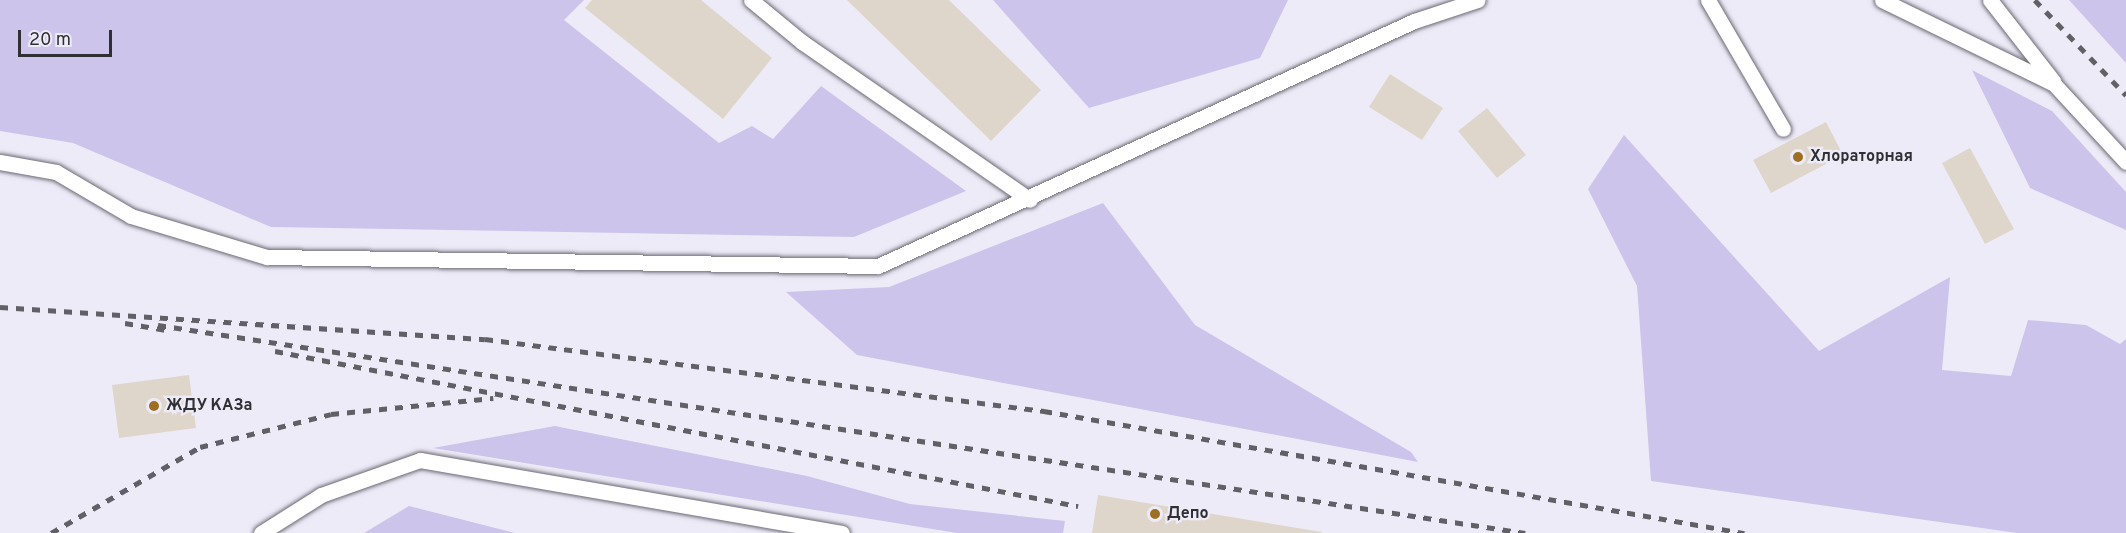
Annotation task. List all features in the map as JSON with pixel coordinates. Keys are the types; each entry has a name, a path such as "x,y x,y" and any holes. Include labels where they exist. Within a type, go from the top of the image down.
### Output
{"lane":[{"path":"751,0 802,42 1030,200"},
{"path":"0,162 56,172 131,216 267,257 878,266 1030,200 1414,21 1478,0"},
{"path":"1708,0 1783,129"},
{"path":"1882,0 2054,84"},
{"path":"1990,0 2054,84 2126,162"},
{"path":"261,533 321,495 420,460 842,533"}],"shaded area":[{"path":"0,0 584,0 564,20 719,143 752,126 773,139 821,86 966,191 854,237 271,227 73,143 0,131"},
{"path":"993,0 1288,0 1260,58 1089,108"},
{"path":"2069,0 2126,0 2126,63"},
{"path":"1972,70 2052,111 2126,192 2126,230 2030,188"},
{"path":"1624,135 1819,351 1950,277 1942,370 2011,376 2028,320 2086,325 2120,344 2126,339 2126,533 2017,533 1651,481 1637,286 1588,189"},
{"path":"1103,203 1195,325 1411,452 1418,462 857,355 786,292 889,287"},
{"path":"555,426 807,476 910,504 1065,521 1063,533 957,533 433,448"},
{"path":"409,506 515,533 364,533"}],"building":[{"path":"592,0 701,0 772,58 723,119 585,8"},
{"path":"847,0 949,0 1041,90 991,141"},
{"path":"1390,74 1443,108 1422,140 1369,107"},
{"path":"1487,108 1526,155 1497,178 1458,131"},
{"name":"Хлораторная","path":"1826,122 1843,155 1771,193 1753,160"},
{"path":"1970,148 2014,229 1985,244 1942,163"},
{"name":"ЖДУ КАЗа","path":"189,375 196,428 119,438 112,385"},
{"name":"Депо","path":"1098,495 1322,532 1322,533 1092,533"}],"railway":[{"path":"2035,0 2126,95"},
{"path":"0,307 485,339 1044,411 1744,533"},
{"path":"125,323 166,330"},
{"path":"158,325 1525,533"},
{"path":"275,351 1078,506"},
{"path":"51,533 200,447 331,414 493,398"}],"place":[{"name":"Хлораторная","path":"1798,157"},
{"name":"ЖДУ КАЗа","path":"154,406"},
{"name":"Депо","path":"1155,514"}]}
